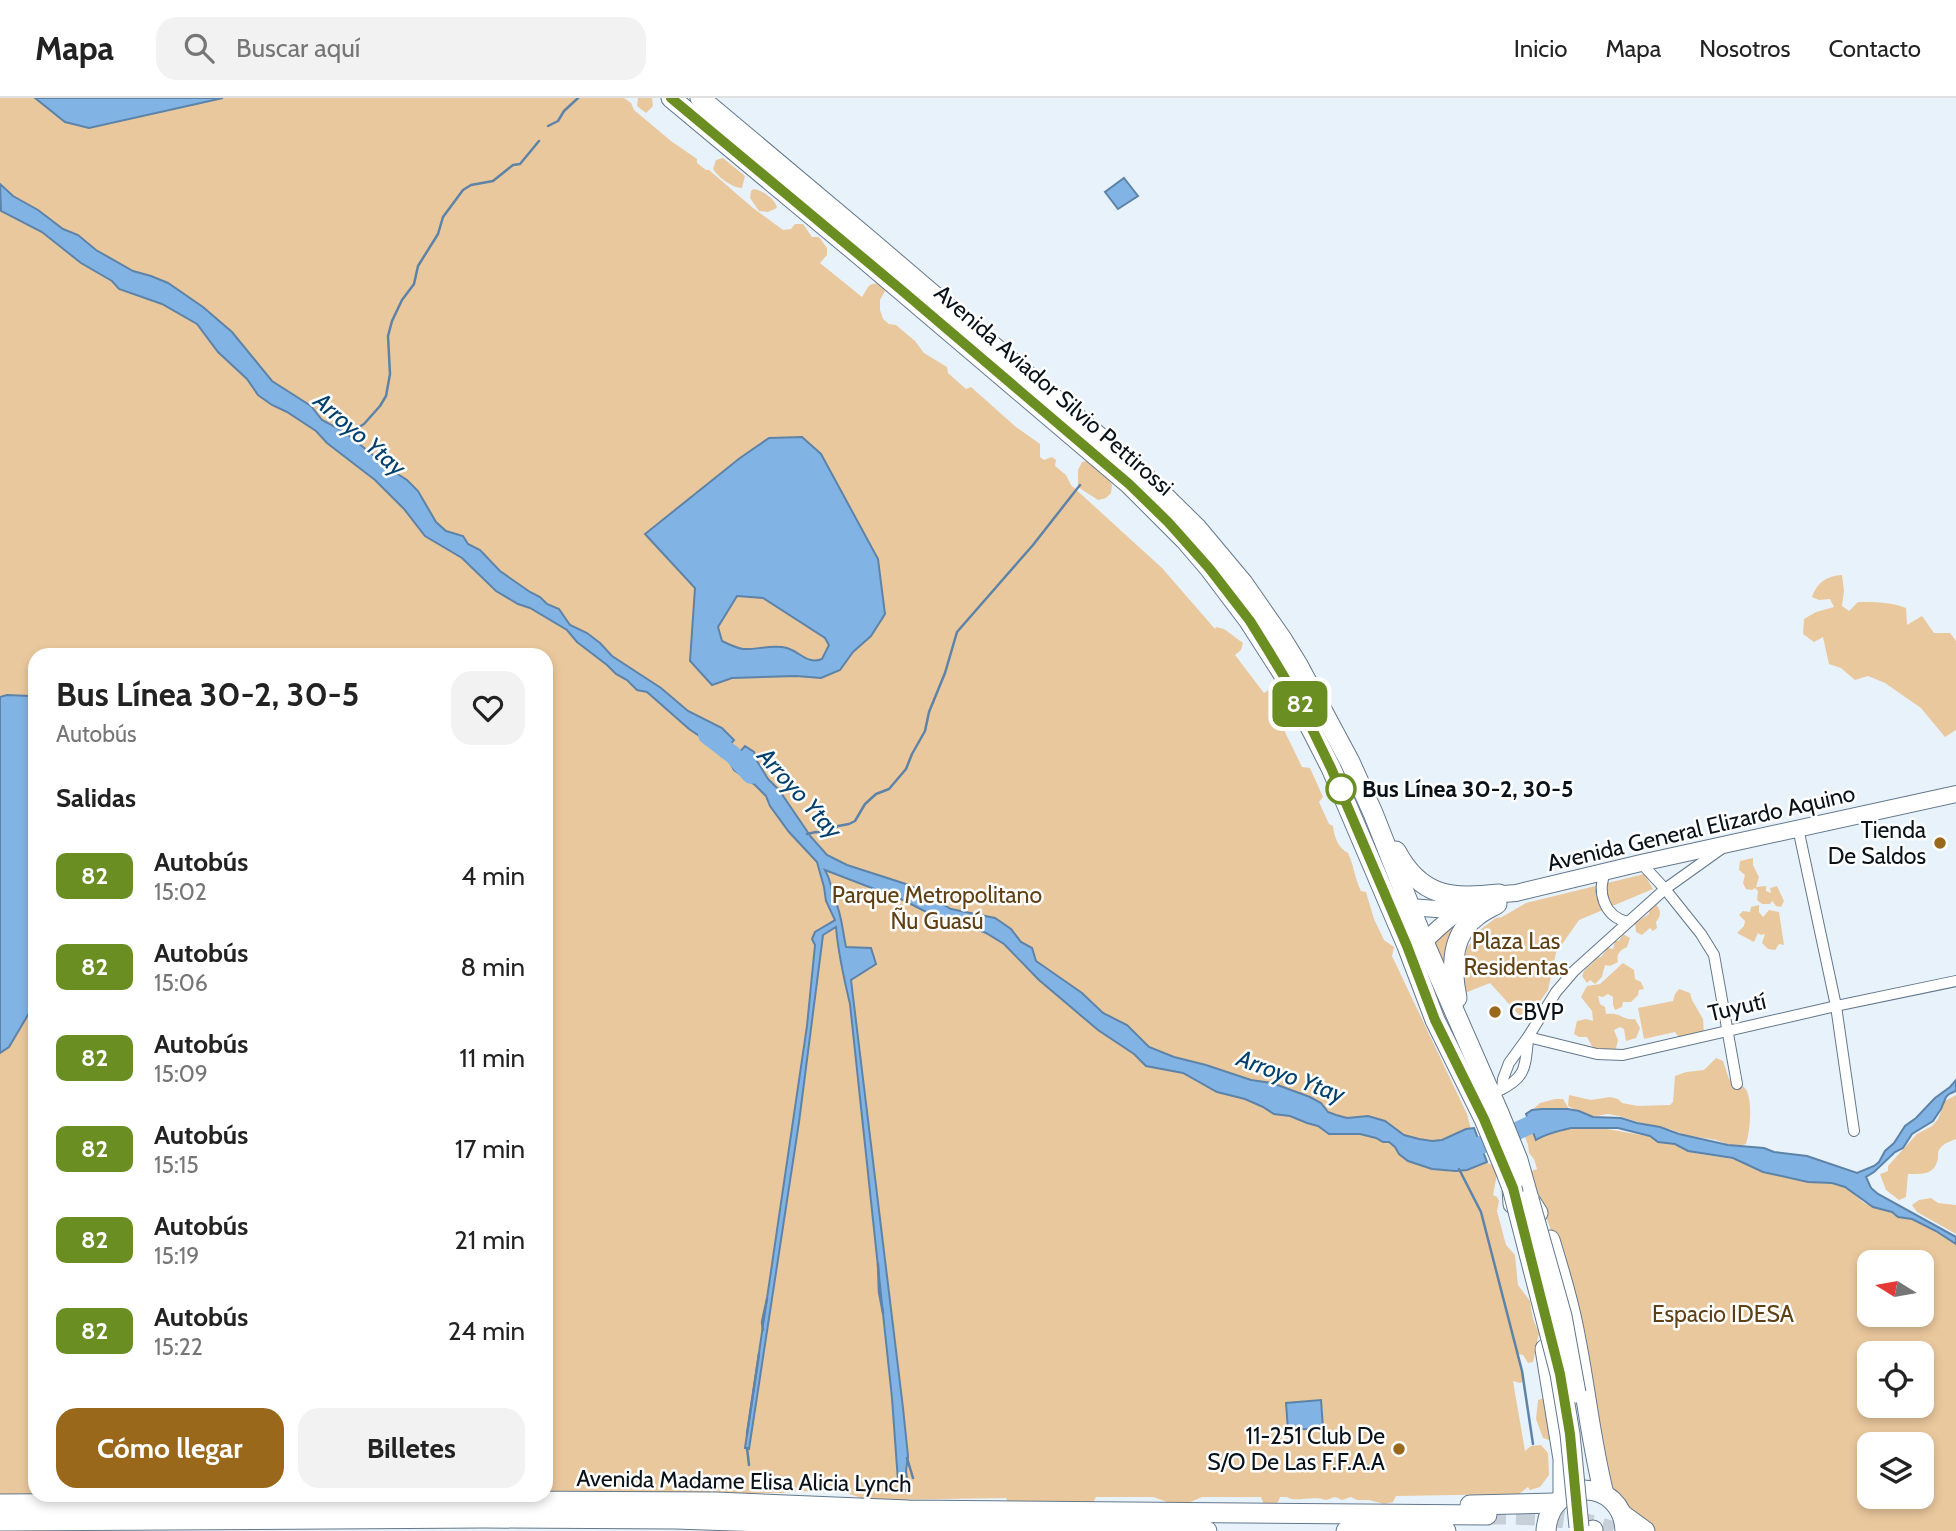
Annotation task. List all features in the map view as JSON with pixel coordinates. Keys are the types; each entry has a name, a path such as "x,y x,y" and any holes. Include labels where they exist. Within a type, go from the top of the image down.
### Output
{"highway":[{"name":"Avenida Aviador Silvio Pettirossi","path":"671,98 1129,484 1209,568 1250,621 1288,682 1331,768 1407,946 1435,1020 1455,1037 1497,1092 1491,1116"},
{"name":"Avenida Aviador Silvio Pettirossi","path":"700,98 1118,451 1197,528 1243,583 1282,639 1350,762 1373,813 1424,942 1455,1037 1491,1116 1512,1173 1560,1374 1570,1434 1579,1531"},
{"path":"1331,768 1345,790 1390,889 1402,904 1409,907"},
{"path":"1373,813 1383,825 1401,859 1422,883 1460,897 1504,897"},
{"path":"1455,1037 1454,955 1469,924 1504,897"},
{"name":"Avenida Aviador Silvio Pettirossi","path":"1512,1173 1530,1199 1562,1316 1573,1372 1593,1531"},
{"path":"1512,1173 1516,1229 1544,1342 1563,1463 1562,1474 1550,1493 1541,1500 1524,1504"},
{"path":"1530,1199 1543,1221 1566,1289 1604,1494"},
{"path":"1546,1531 1547,1520 1559,1500 1563,1463"},
{"path":"1250,1514 1268,1507 1524,1504 1559,1500 1579,1490 1604,1494 1618,1506 1624,1523 1645,1531"},
{"name":"Avenida Madame Elisa Alicia Lynch","path":"553,1501 715,1502 908,1510 1487,1515"},
{"name":"Avenida Madame Elisa Alicia Lynch","path":"0,1504 332,1502"},
{"path":"700,1519 714,1508 774,1512 793,1506"},
{"path":"652,1519 670,1531"},
{"name":"Avenida Madame Elisa Alicia Lynch","path":"0,1521 178,1526 484,1525 700,1519 908,1529 1207,1531"},
{"path":"1346,1531 1446,1531"}],"main road":[{"name":"Avenida General Elizardo Aquino","path":"1409,907 1460,911 1482,909 1504,897 1606,871 1956,794"},
{"name":"Avenida General Elizardo Aquino","path":"1424,942 1460,911"}],"street":[{"path":"1798,828 1836,1006 1854,1131"},
{"path":"1497,1092 1509,1063 1556,992 1574,971 1665,888 1729,844"},
{"path":"1641,863 1665,888 1714,955 1737,1084"},
{"path":"1606,871 1602,879 1603,901 1616,918 1628,922"},
{"name":"Tuyutí","path":"1528,1037 1597,1054 1623,1055 1956,981"},
{"path":"1497,1092 1521,1076 1525,1068 1528,1037"}],"green space":[{"name":"Parque Metropolitano Ñu Guasú","path":"0,98 624,98 631,103 634,110 671,141 697,159 697,163 783,230 791,229 795,224 803,224 812,237 819,237 827,248 827,255 820,263 862,297 871,285 882,284 885,291 880,300 883,319 896,325 915,341 924,353 947,367 948,373 966,389 971,387 1016,427 1040,444 1040,457 1044,460 1052,457 1056,460 1055,466 1066,475 1071,485 1162,568 1215,629 1224,629 1243,643 1241,650 1235,655 1264,693 1277,684 1284,688 1294,718 1292,726 1284,730 1302,767 1310,768 1323,797 1319,802 1329,824 1333,826 1337,841 1348,853 1361,891 1366,892 1384,940 1394,947 1392,956 1467,1114 1479,1160 1498,1169 1493,1195 1499,1201 1497,1211 1506,1245 1515,1255 1518,1285 1530,1301 1539,1333 1533,1362 1528,1363 1523,1355 1518,1354 1524,1381 1513,1381 1525,1451 1531,1446 1541,1445 1548,1453 1549,1475 1540,1487 1530,1490 1528,1487 1519,1494 1396,1496 1393,1502 1384,1504 1351,1497 1326,1500 1280,1497 1274,1505 1264,1505 1261,1497 1202,1497 1186,1504 1170,1503 1153,1497 1096,1497 1091,1507 1064,1508 1057,1501 1008,1503 1006,1498 885,1500 865,1499 846,1493 797,1491 553,1493 553,648 28,648 28,1494 0,1496"},
{"path":"638,98 652,98 653,106 646,113 637,106"},
{"path":"723,158 745,176 742,188 726,182 713,169 716,160"},
{"path":"754,189 768,196 777,208 768,212 759,211 750,198"},
{"path":"1092,460 1112,485 1111,493 1106,498 1098,500 1078,487 1078,470 1082,462"},
{"path":"1842,575 1842,606 1849,611 1858,602 1900,606 1906,608 1907,625 1922,616 1934,633 1950,633 1956,641 1956,730 1945,737 1921,708 1885,683 1868,676 1855,680 1841,668 1829,664 1823,637 1814,642 1803,634 1804,619 1834,607 1830,599 1819,600 1812,597 1817,587 1827,578"},
{"path":"1753,858 1753,865 1759,877 1756,887 1766,886 1766,891 1771,893 1770,888 1777,886 1784,901 1781,907 1772,901 1770,904 1762,904 1757,900 1758,891 1755,888 1746,889 1743,883 1745,875 1739,870 1740,861"},
{"name":"Plaza Las Residentas","path":"1644,874 1653,889 1579,920 1556,953 1548,990 1531,1014 1519,1015 1490,983 1465,993 1462,974 1467,948 1481,929 1496,918 1526,903"},
{"path":"1654,901 1660,912 1657,928 1653,931 1650,928 1642,935 1636,932 1635,923 1649,914 1649,906"},
{"path":"1759,905 1759,912 1763,917 1769,910 1779,912 1784,945 1779,944 1775,950 1768,949 1762,943 1765,934 1758,933 1754,942 1737,933 1745,921 1739,915 1743,911 1750,912 1751,907"},
{"path":"1462,915 1447,971 1432,945 1434,940"},
{"path":"1623,934 1630,938 1627,947 1618,955 1618,962 1605,965 1602,977 1595,984 1590,980 1587,983 1582,976 1585,970 1608,948 1613,949 1615,941 1619,941"},
{"path":"1623,963 1634,970 1635,979 1641,982 1644,989 1639,990 1631,1002 1623,1002 1622,1007 1615,1010 1613,997 1608,994 1598,996 1606,1014 1635,1019 1640,1028 1636,1038 1626,1041 1624,1029 1620,1027 1614,1030 1618,1040 1615,1053 1593,1048 1587,1037 1574,1034 1577,1021 1593,1021 1592,1011 1581,997 1587,986 1600,984"},
{"path":"1679,989 1690,993 1703,1019 1704,1034 1680,1039 1675,1032 1644,1039 1638,1008 1673,1001"},
{"path":"1716,1058 1723,1061 1729,1079 1744,1087 1747,1092 1750,1115 1746,1144 1736,1147 1608,1114 1590,1117 1568,1106 1569,1095 1591,1100 1610,1097 1638,1106 1670,1105 1673,1102 1675,1076 1704,1070"},
{"path":"1956,1095 1956,1139 1941,1147 1931,1171 1908,1174 1906,1197 1899,1200 1886,1190 1880,1174 1888,1171 1888,1166 1917,1134 1932,1126 1945,1101"},
{"name":"Espacio IDESA","path":"1563,1099 1578,1124 1665,1139 1695,1153 1834,1181 1864,1203 1928,1225 1956,1243 1956,1531 1652,1531 1643,1526 1607,1484 1565,1272 1543,1207 1513,1133 1517,1131 1532,1171 1537,1169 1522,1129 1529,1126 1530,1112 1540,1103"},
{"path":"1931,1198 1938,1203 1956,1205 1956,1234 1917,1212 1912,1205 1919,1200"},
{"path":"1550,1396 1552,1441 1543,1438 1536,1419 1538,1400"}],"water":[{"path":"35,98 223,98 89,128 65,122"},
{"path":"1124,178 1138,196 1118,209 1105,192"},
{"path":"0,184 13,196 63,229 78,235 96,250 133,271 168,283 203,307 232,332 272,381 311,406 322,420 343,431 407,480 418,491 436,522 446,531 463,536 468,544 480,550 500,571 547,604 559,609 570,625 587,633 612,656 661,688 688,711 722,728 734,740 721,756 711,744 689,729 647,692 637,690 616,674 577,642 567,630 496,591 462,558 425,536 404,509 375,480 327,443 316,431 258,395 247,379 218,352 197,324 162,304 119,289 112,281 81,263 42,232 1,211"},
{"path":"802,437 821,454 878,559 885,614 871,636 853,652 840,670 821,678 732,678 712,685 690,661 695,588 645,534 769,438","holes":["737,596 763,598 825,638 829,645 822,659 808,659 782,647 743,649 722,641 718,627"]},
{"path":"28,696 28,1015 9,1047 0,1053 0,697"},
{"path":"745,746 754,752 768,779 827,855 847,865 909,885 951,909 995,918 1011,929 1021,942 1032,948 1036,961 1082,993 1103,1013 1127,1025 1149,1047 1251,1080 1272,1083 1310,1097 1336,1115 1347,1118 1368,1116 1385,1121 1404,1135 1419,1139 1442,1140 1474,1128 1487,1162 1467,1170 1432,1169 1408,1161 1389,1142 1360,1134 1329,1134 1318,1126 1290,1116 1274,1114 1245,1099 1217,1092 1183,1073 1146,1066 1039,980 1004,944 986,933 956,920 940,919 903,900 825,870 839,910 846,947 871,948 876,964 851,980 903,1408 909,1492 902,1490 898,1481 892,1398 850,1004 836,927 823,935 799,1122 749,1449 745,1448 807,1026 815,945 812,939 815,932 835,920 826,901 817,862 789,832 766,796 734,770 730,763"},
{"path":"1956,1080 1956,1091 1946,1097 1933,1121 1912,1134 1903,1148 1866,1177 1871,1188 1878,1194 1956,1237 1956,1244 1912,1219 1898,1217 1892,1212 1873,1207 1845,1187 1832,1183 1808,1182 1763,1172 1733,1158 1688,1151 1675,1144 1658,1142 1650,1136 1618,1128 1571,1128 1536,1140 1526,1114 1532,1110 1568,1109 1593,1117 1621,1118 1728,1145 1807,1156 1857,1173 1879,1162 1905,1126"},
{"path":"1321,1400 1323,1428 1288,1430 1286,1403"}],"waterway":[{"path":"548,126 558,121 578,98"},
{"path":"345,436 364,424 386,396 390,374 388,336 392,321 402,300 414,284 418,266 438,234 443,217 463,190 471,185 493,181 513,165 520,164 539,141"},
{"path":"807,834 828,833 838,826 855,821 865,804 876,794 889,789 906,769 925,731 957,632 1033,545 1080,485"},
{"name":"Arroyo Ytay","path":"707,735 733,755 751,775"},
{"name":"Arroyo Ytay","path":"1460,1152 1502,1138 1532,1124 1552,1121"},
{"path":"1459,1169 1481,1212 1522,1371 1533,1444"},
{"path":"878,1264 883,1313"},
{"path":"763,1330 767,1299"},
{"path":"747,1434 759,1354"},
{"path":"747,1448 749,1465"},
{"path":"907,1458 913,1478"}],"tunnel":[{"path":"1487,1515 1566,1519 1613,1531"}],"bus line":[{"name":"82","path":"671,98 1129,484 1209,568 1250,621 1298,700 1331,768 1407,946 1435,1020 1484,1119 1513,1188 1560,1374 1570,1434 1579,1531"}],"place":[{"name":"Bus Línea 30-2, 30-5","path":"1341,789"},
{"name":"Tienda De Saldos","path":"1940,843"},
{"name":"CBVP","path":"1495,1012"},
{"name":"11-251 Club De S/O De Las F.F.A.A","path":"1399,1449"}]}
